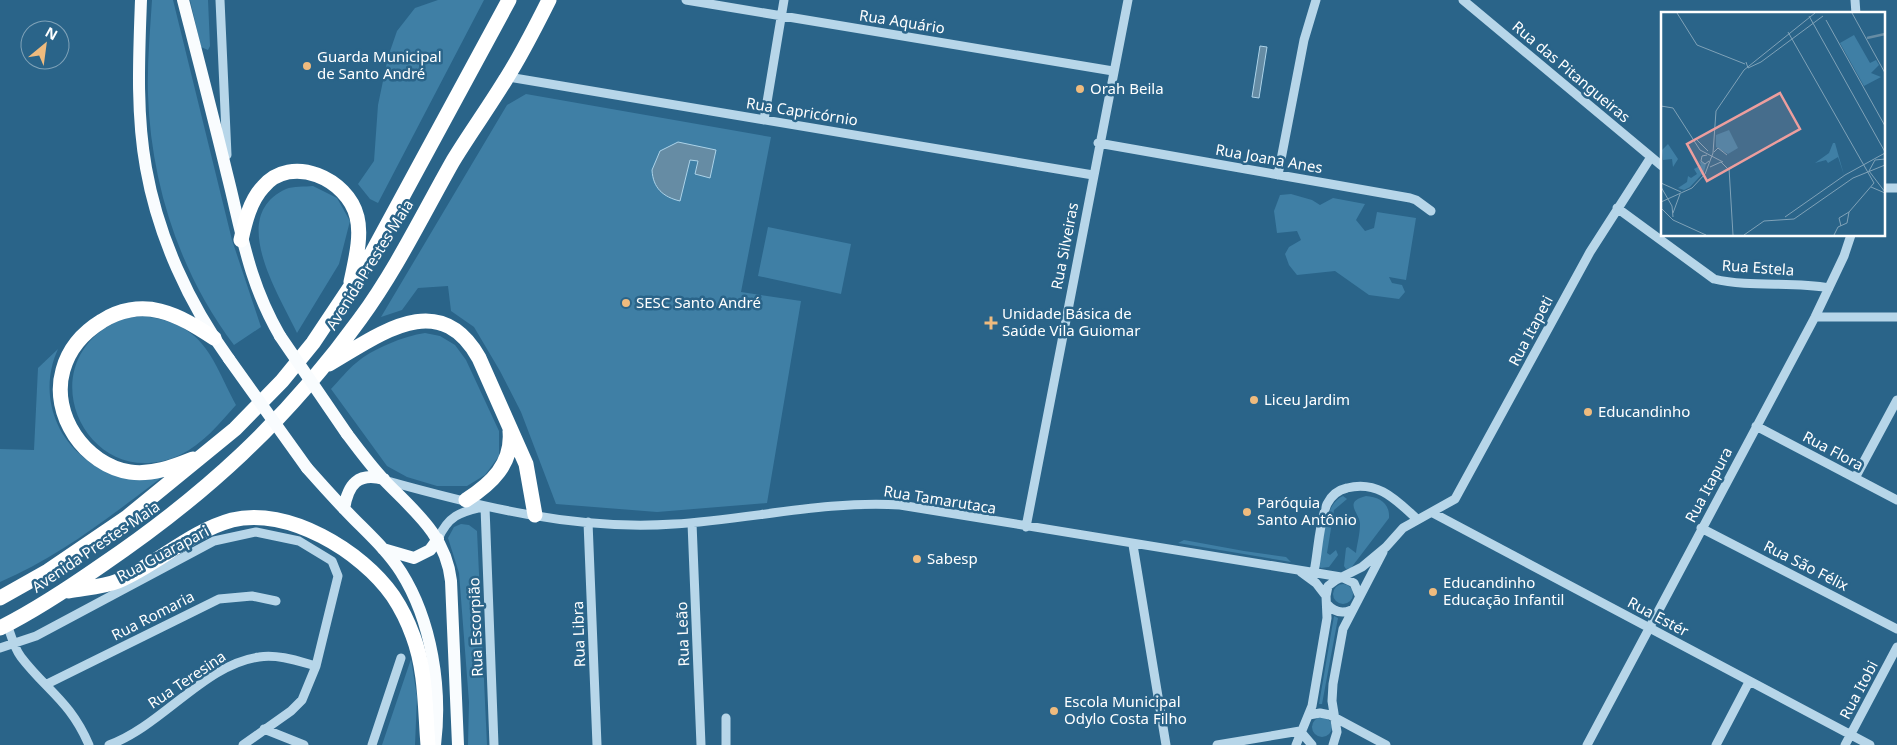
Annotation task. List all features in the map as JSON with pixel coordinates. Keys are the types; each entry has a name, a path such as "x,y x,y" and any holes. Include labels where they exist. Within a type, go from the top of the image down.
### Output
{"highway":[{"name":"Avenida Prestes Maia","path":"0,598 48,571 126,518 235,429 282,381 313,343 350,290 389,224 510,0"},
{"name":"Avenida Prestes Maia","path":"3,626 63,592 144,537 183,508 263,436 323,367 378,291 454,159 508,77 549,0"},
{"path":"241,240 256,198 268,181 294,171 313,173 324,178 343,191 358,218 357,245 350,290"},
{"path":"199,457 149,472 122,470 102,461 81,444 68,425 63,402 63,370 76,342 91,328 111,315 132,309 171,314 214,338"},
{"path":"323,367 401,325 424,320 442,323 455,329 472,345 510,427 529,473 534,515"},
{"path":"466,500 487,486 503,467 510,447 510,427"},
{"path":"63,592 116,581 196,534 233,520 272,518 302,527 366,567 392,595 406,618 417,648 423,674 428,745"}],"main road":[{"path":"141,0 139,81 146,168 154,204 178,267 214,338 307,468 383,549 406,581 428,639 436,701 435,745"},
{"path":"183,0 228,175 241,240 252,277 267,314 347,434 384,480 423,518 438,538 448,563 451,581 458,745"},
{"path":"344,509 349,490 357,481 373,476 384,480"},
{"path":"383,549 414,558 430,550 438,538"}],"street":[{"path":"220,0 228,175"},
{"name":"Rua Aquário","path":"686,0 1113,71"},
{"path":"764,120 784,0"},
{"name":"Rua Silveiras","path":"1026,527 1098,143 1128,0"},
{"path":"1278,175 1304,40 1316,0"},
{"name":"Rua das Pitangueiras","path":"1463,0 1661,165"},
{"name":"Rua Capricórnio","path":"508,77 1093,175"},
{"name":"Rua Joana Anes","path":"1098,143 1410,198 1431,211"},
{"name":"Rua Itapeti","path":"1386,547 1403,528 1417,519 1450,504 1460,492 1590,252 1651,157"},
{"path":"1884,188 1897,188"},
{"name":"Rua Estela","path":"1617,208 1714,279 1728,282 1814,285 1829,288"},
{"name":"Rua Itapura","path":"1586,745 1815,317 1851,236"},
{"path":"1815,317 1897,317"},
{"path":"1855,478 1897,400"},
{"name":"Rua Flora","path":"1756,426 1897,500"},
{"name":"Rua Tamarutaca","path":"384,480 466,500 484,507 588,522 661,525 874,504 900,506 1341,577"},
{"path":"1314,572 1325,510 1331,497 1339,491 1353,486 1374,487 1392,496 1417,519"},
{"name":"Rua Tamarutaca","path":"438,538 445,524 454,516 484,507"},
{"name":"Rua Escorpião","path":"484,507 494,745"},
{"name":"Rua Estér","path":"1432,512 1870,745"},
{"name":"Rua Libra","path":"588,522 597,745"},
{"name":"Rua Leão","path":"692,522 702,745"},
{"name":"Rua São Félix","path":"1701,528 1897,629"},
{"name":"Rua Guarapari","path":"0,648 60,624 214,541 245,533 265,532 309,546 328,557 335,566 338,584 316,666 302,700 286,716 264,729 243,745"},
{"path":"1133,545 1166,745"},
{"path":"1296,745 1300,731 1309,716 1328,618 1326,600 1331,582 1362,567 1386,547"},
{"path":"1333,745 1336,732 1332,701 1334,676 1343,629 1351,610 1386,547"},
{"path":"1301,572 1316,583 1335,611 1351,610"},
{"path":"1341,577 1354,583 1359,595"},
{"name":"Rua Romaria","path":"47,684 219,598 252,596 276,601"},
{"path":"3,626 19,655 72,711 89,745"},
{"name":"Rua Itobi","path":"1845,745 1897,647"},
{"name":"Rua Teresina","path":"109,745 132,735 219,672 235,663 268,656 289,658 316,666"},
{"path":"372,745 401,658"},
{"path":"1716,745 1749,682"},
{"path":"1309,716 1320,713 1334,718 1386,745"},
{"path":"726,718 726,745"},
{"path":"264,729 304,745"},
{"path":"1216,745 1300,731"},
{"path":"1300,731 1312,745"}],"shaded area":[{"path":"152,0 173,0 232,240 261,327 234,345 215,318 198,288 172,227 162,194 150,128 148,95"},
{"path":"190,0 208,0 210,46 208,50 201,47"},
{"path":"438,0 484,0 378,203 370,199 358,184 374,161 378,105 388,57 397,31 415,8"},
{"path":"1260,46 1267,47 1259,98 1252,97"},
{"name":"SESC Santo André","path":"526,94 771,137 741,292 801,301 767,503 657,512 556,504 521,412 474,327 451,311 448,286 418,288 402,310 381,317 507,105"},
{"path":"678,142 716,150 710,178 695,174 698,161 690,160 680,201 660,191 654,182 652,170 660,151"},
{"path":"313,186 337,198 350,221 339,264 297,333 279,298 263,256 259,236 260,217 269,201 286,189"},
{"path":"1291,194 1312,200 1320,205 1333,198 1365,204 1356,220 1365,231 1374,228 1377,212 1416,218 1406,280 1389,277 1392,283 1402,285 1405,292 1399,299 1369,295 1335,271 1297,275 1289,265 1285,254 1289,247 1301,240 1297,231 1277,233 1274,211 1280,195"},
{"path":"768,227 851,244 841,294 758,276"},
{"path":"144,316 164,320 193,335 212,357 236,405 211,433 196,445 180,455 147,463 118,458 95,442 80,420 72,393 76,366 90,341 118,321"},
{"path":"425,333 440,336 455,345 466,360 499,431 499,456 485,475 467,486 437,486 407,477 387,466 331,389 353,366 379,348 398,340"},
{"path":"58,349 50,378 50,392 56,420 62,433 71,445 89,462 104,470 165,475 65,547 22,572 0,582 0,449 34,450 38,368"},
{"path":"1343,496 1347,499 1334,510 1327,553 1330,555 1336,550 1338,555 1329,567 1321,568 1319,566 1328,516 1336,500"},
{"path":"1366,496 1383,502 1388,508 1389,518 1351,568 1346,569 1344,566 1346,548 1348,547 1356,553 1360,531 1359,520 1354,508 1355,501"},
{"path":"461,524 469,525 477,531 487,745 468,745 469,702 459,573 448,538 454,527"},
{"path":"1184,540 1286,557 1291,562 1178,543"},
{"path":"1339,584 1347,584 1353,590 1353,598 1347,604 1339,604 1333,598 1333,590"},
{"path":"1334,616 1338,618 1322,704 1319,704"},
{"path":"411,659 417,697 415,745 382,745"},
{"path":"1322,717 1329,720 1332,727 1329,734 1322,737 1315,734 1312,727 1315,720"}],"place":[{"name":"Guarda Municipal de Santo André","path":"307,66"},
{"name":"Orah Beila","path":"1080,89"},
{"name":"SESC Santo André","path":"626,303"},
{"name":"Unidade Básica de Saúde Vila Guiomar","path":"991,323"},
{"name":"Liceu Jardim","path":"1254,400"},
{"name":"Educandinho","path":"1588,412"},
{"name":"Paróquia Santo Antônio","path":"1247,512"},
{"name":"Sabesp","path":"917,559"},
{"name":"Educandinho Educação Infantil","path":"1433,592"},
{"name":"Escola Municipal Odylo Costa Filho","path":"1054,711"}]}
